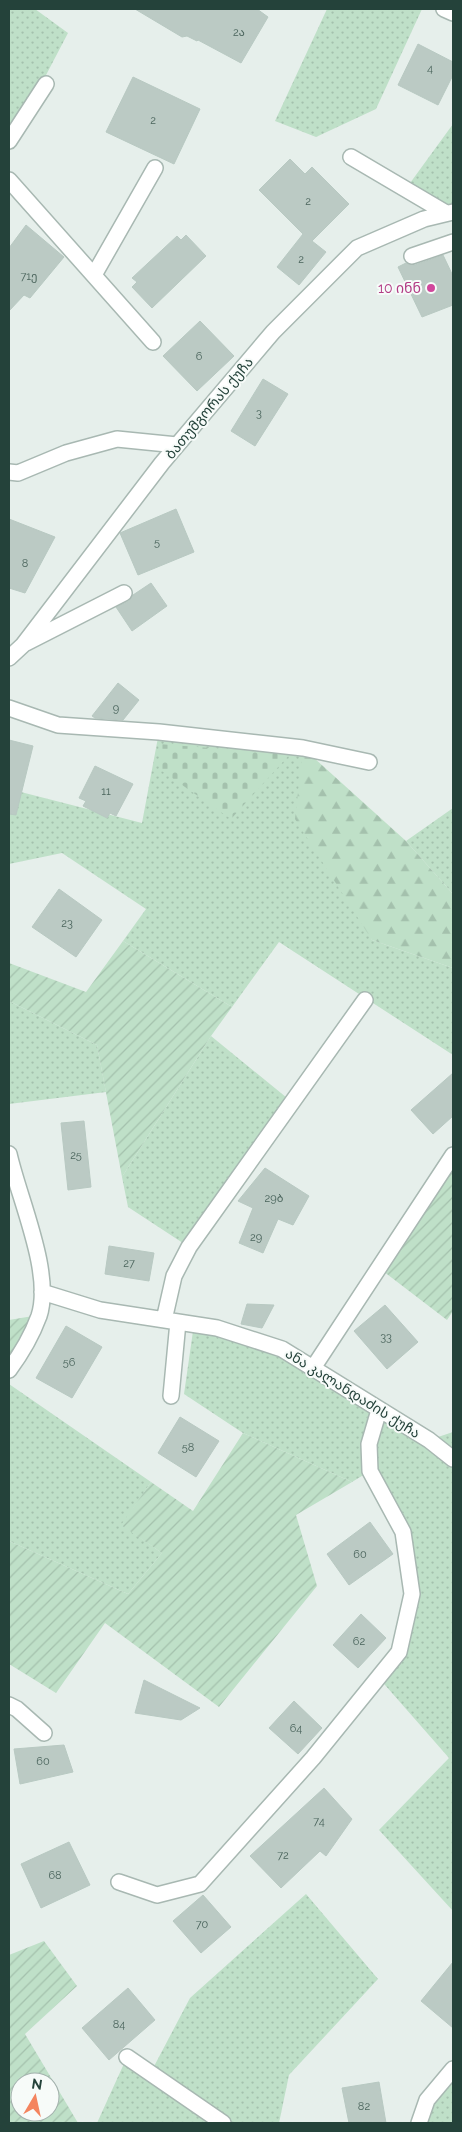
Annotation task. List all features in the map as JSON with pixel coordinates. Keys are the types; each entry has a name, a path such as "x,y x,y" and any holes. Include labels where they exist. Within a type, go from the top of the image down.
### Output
{"street":[{"path":"444,9 453,13"},
{"path":"9,141 46,84"},
{"path":"351,157 449,212"},
{"path":"94,275 155,168"},
{"path":"9,180 153,342"},
{"name":"ბათუმგორას ქუჩა","path":"9,658 23,645 177,445 274,332 357,248 424,219 449,212"},
{"path":"412,256 453,242"},
{"path":"9,472 18,473 66,453 117,439 177,445"},
{"path":"23,645 124,593"},
{"path":"9,708 58,725 159,732 303,748 369,762"},
{"path":"171,1396 171,1321 174,1276 189,1248 365,1000"},
{"path":"9,1154 42,1267 42,1292 39,1315 20,1354 9,1370"},
{"path":"313,1368 453,1155"},
{"name":"ანა კალანდაძის ქუჩა","path":"42,1292 100,1310 217,1328 282,1349 429,1440 453,1459"},
{"path":"119,1882 157,1895 200,1884 269,1808 399,1652 412,1594 403,1532 370,1471 369,1444 379,1410"},
{"path":"9,1705 17,1709 44,1733"},
{"path":"127,2057 223,2123"},
{"path":"419,2123 427,2100 453,2069"}],"green space":[{"path":"9,9 35,9 68,33 45,77 9,125"},
{"path":"327,9 422,9 376,109 316,137 275,121"},
{"path":"453,124 453,211 405,190"},
{"path":"159,732 303,748 372,940 453,968 453,1055 279,942 232,1007 123,941 146,909 62,853 9,864 9,810 17,791 142,823"},
{"path":"158,744 290,754 231,819 162,771"},
{"path":"303,748 406,841 453,894 453,968 372,940 295,819"},
{"path":"453,808 453,894 406,841"},
{"path":"123,941 232,1007 211,1036 122,1177 97,1045 9,1001 9,963 86,992"},
{"path":"9,1001 97,1045 106,1092 9,1104"},
{"path":"211,1036 292,1102 189,1247 128,1207 122,1177"},
{"path":"453,1156 453,1311 447,1320 379,1268"},
{"path":"39,1315 9,1370 9,1320"},
{"path":"194,1324 282,1349 429,1440 453,1432 453,1911 379,1830 449,1758 378,1677 399,1652 412,1594 403,1532 370,1471 352,1482 243,1433 184,1394"},
{"path":"9,1384 151,1482 122,1525 162,1553 128,1594 9,1541"},
{"path":"243,1433 352,1482 296,1515 317,1586 219,1707 105,1623 56,1693 9,1664 9,1541 128,1594 162,1553 121,1525 151,1482 193,1511"},
{"path":"306,1894 378,1979 289,2075 279,2123 97,2123 127,2057 150,2074 190,1998"},
{"path":"44,1941 77,1986 25,2034 48,2072 10,2072 10,2122 60,2122 60,2093 78,2123 9,2123 9,1955"},
{"path":"453,2069 453,2123 419,2123"}],"building":[{"path":"135,9 257,9 268,17 241,63 198,40 187,36 182,37"},
{"path":"418,44 453,62 453,75 438,105 398,85"},
{"path":"133,77 200,109 174,164 106,132"},
{"path":"290,159 305,174 312,167 349,204 312,241 326,252 299,285 277,267 303,234 259,190"},
{"path":"26,225 64,257 30,298 24,295 9,311 9,248"},
{"path":"186,235 206,256 152,308 132,287 137,282 132,278 177,236 181,240"},
{"name":"10 ინნ","path":"443,255 453,276 453,305 422,317 398,267 406,263 415,265"},
{"path":"200,321 234,356 197,391 163,356"},
{"path":"263,379 288,394 255,446 231,431"},
{"path":"176,509 194,552 138,575 120,533"},
{"path":"9,519 55,537 25,593 9,588"},
{"path":"151,583 167,606 132,631 116,607 129,601 133,595"},
{"path":"118,683 139,700 123,720 95,718 92,716"},
{"path":"9,740 33,746 16,815 9,814"},
{"path":"95,766 133,784 116,816 110,813 107,818 83,806 86,801 79,798"},
{"path":"59,889 102,920 76,957 32,927"},
{"path":"453,1073 453,1116 433,1134 411,1110"},
{"path":"84,1121 91,1187 68,1190 61,1123"},
{"path":"265,1168 309,1196 293,1225 278,1219 263,1253 239,1243 253,1208 238,1201"},
{"path":"109,1246 154,1253 149,1281 105,1274"},
{"path":"247,1304 274,1305 262,1328 241,1324"},
{"path":"385,1305 418,1342 387,1369 354,1331"},
{"path":"66,1326 102,1347 72,1398 36,1378"},
{"path":"180,1417 219,1441 196,1477 158,1453"},
{"path":"370,1522 393,1554 349,1585 327,1554"},
{"path":"361,1614 386,1638 358,1668 333,1645"},
{"path":"144,1680 200,1708 181,1720 135,1713"},
{"path":"294,1701 322,1728 298,1754 269,1728"},
{"path":"64,1745 73,1772 20,1784 14,1749"},
{"path":"324,1788 352,1819 326,1856 320,1851 281,1888 250,1856"},
{"path":"69,1842 90,1885 41,1908 21,1864"},
{"path":"203,1895 231,1927 201,1953 173,1921"},
{"path":"453,1962 453,2028 421,2001"},
{"path":"128,1988 155,2020 109,2060 82,2028"},
{"path":"379,2082 386,2123 349,2123 342,2088"}],"place":[{"name":"10 ინნ","path":"431,288"}]}
